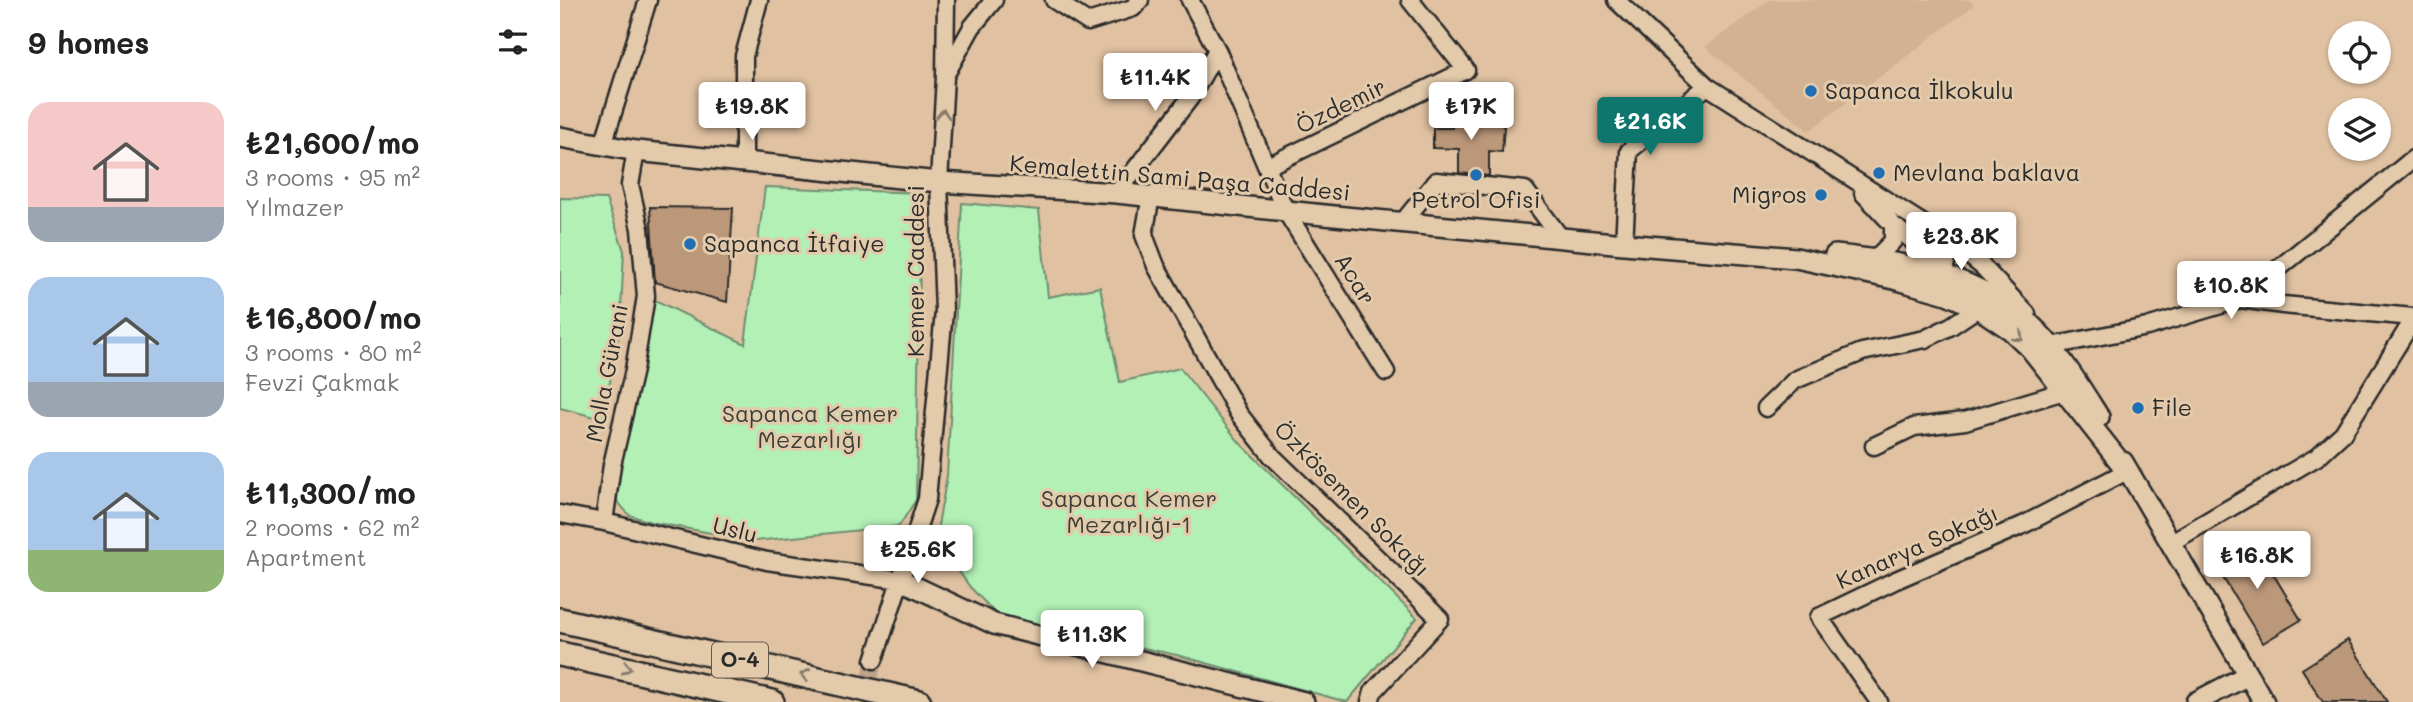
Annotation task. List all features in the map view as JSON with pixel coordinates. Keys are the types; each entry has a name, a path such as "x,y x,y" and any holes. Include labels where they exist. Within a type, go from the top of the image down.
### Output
{"highway":[{"name":"O-4","path":"560,620 919,702"},
{"name":"O-4","path":"560,654 772,702"}],"main road":[{"name":"Kemalettin Sami Paşa Caddesi","path":"560,137 636,151 939,182 1151,196 1561,238 1796,258 1921,287 1978,308 2011,330 2030,348 2127,471"},
{"name":"Kemalettin Sami Paşa Caddesi","path":"1796,258 1830,255 1875,259 1941,274 1980,289 2035,328 2051,346 2108,430 2127,471"},
{"path":"2127,471 2264,702"},
{"path":"901,580 994,624 1304,702"},
{"path":"2196,702 2248,675"}],"street":[{"path":"744,162 744,56 759,0"},
{"name":"Kemer Caddesi","path":"874,660 927,499 944,311 939,182 946,0"},
{"path":"945,77 972,27 994,0"},
{"path":"1054,0 1088,22 1133,8 1140,0"},
{"name":"Acar","path":"1189,0 1217,50 1285,210 1386,372"},
{"name":"Özdemir","path":"1268,166 1466,70 1410,0"},
{"path":"1616,0 1707,86 1942,236 1983,267 2029,316 2035,328"},
{"path":"603,145 648,1"},
{"path":"1117,193 1189,98 1217,50"},
{"path":"1624,244 1629,151 1707,86"},
{"name":"Molla Gürani","path":"604,522 612,465 635,370 646,296 640,229 630,185 636,151"},
{"path":"2051,346 2147,327 2241,299 2413,159"},
{"path":"1826,163 1868,197 1893,225 1914,242 1959,299"},
{"path":"1402,222 1436,181 1525,190 1561,238"},
{"name":"Özkösemen Sokağı","path":"1151,196 1144,235 1156,266 1239,414 1272,456 1440,619 1373,692 1370,702"},
{"path":"1875,259 1894,242 1893,225"},
{"path":"1921,287 1941,274 1948,254 1942,236"},
{"path":"2170,543 2317,457 2343,433 2413,318 2241,299"},
{"path":"1766,408 1794,380 1861,352 1925,339 1978,308"},
{"path":"1874,446 1914,427 1965,421 2064,391"},
{"name":"Kanarya Sokağı","path":"1879,702 1819,617 2023,525 2127,471"},
{"name":"Uslu","path":"560,514 767,561 901,580"}],"shaded area":[{"name":"Sapanca İlkokulu","path":"1769,0 1970,0 1974,5 1809,131 1705,47"}],"green space":[{"name":"Sapanca Kemer Mezarlığı","path":"765,187 921,193 916,500 899,526 755,541 651,522 629,515 617,501 619,475 655,300 745,344"},
{"path":"560,198 606,199 624,251 620,328 603,419 560,408"},
{"name":"Sapanca Kemer Mezarlığı-1","path":"962,203 1039,210 1048,297 1100,287 1120,382 1180,368 1240,443 1417,618 1347,702 1181,656 999,617 970,587 946,553 937,531 947,476"}],"building":[{"path":"1453,113 1481,115 1482,119 1494,119 1504,127 1502,152 1489,151 1489,176 1459,173 1459,149 1433,148 1433,128 1452,128"},
{"name":"Sapanca İtfaiye","path":"650,207 733,208 727,302 655,282"},
{"path":"2252,539 2301,620 2263,643 2214,563"},
{"path":"2348,640 2387,702 2323,702 2302,669"}],"tunnel":[{"path":"865,702 874,660"}],"place":[{"name":"Sapanca İlkokulu","path":"1811,91"},
{"name":"Mevlana baklava","path":"1879,173"},
{"name":"Petrol Ofisi","path":"1476,175"},
{"name":"Migros","path":"1821,195"},
{"name":"Sapanca İtfaiye","path":"690,244"},
{"name":"File","path":"2138,408"}]}
